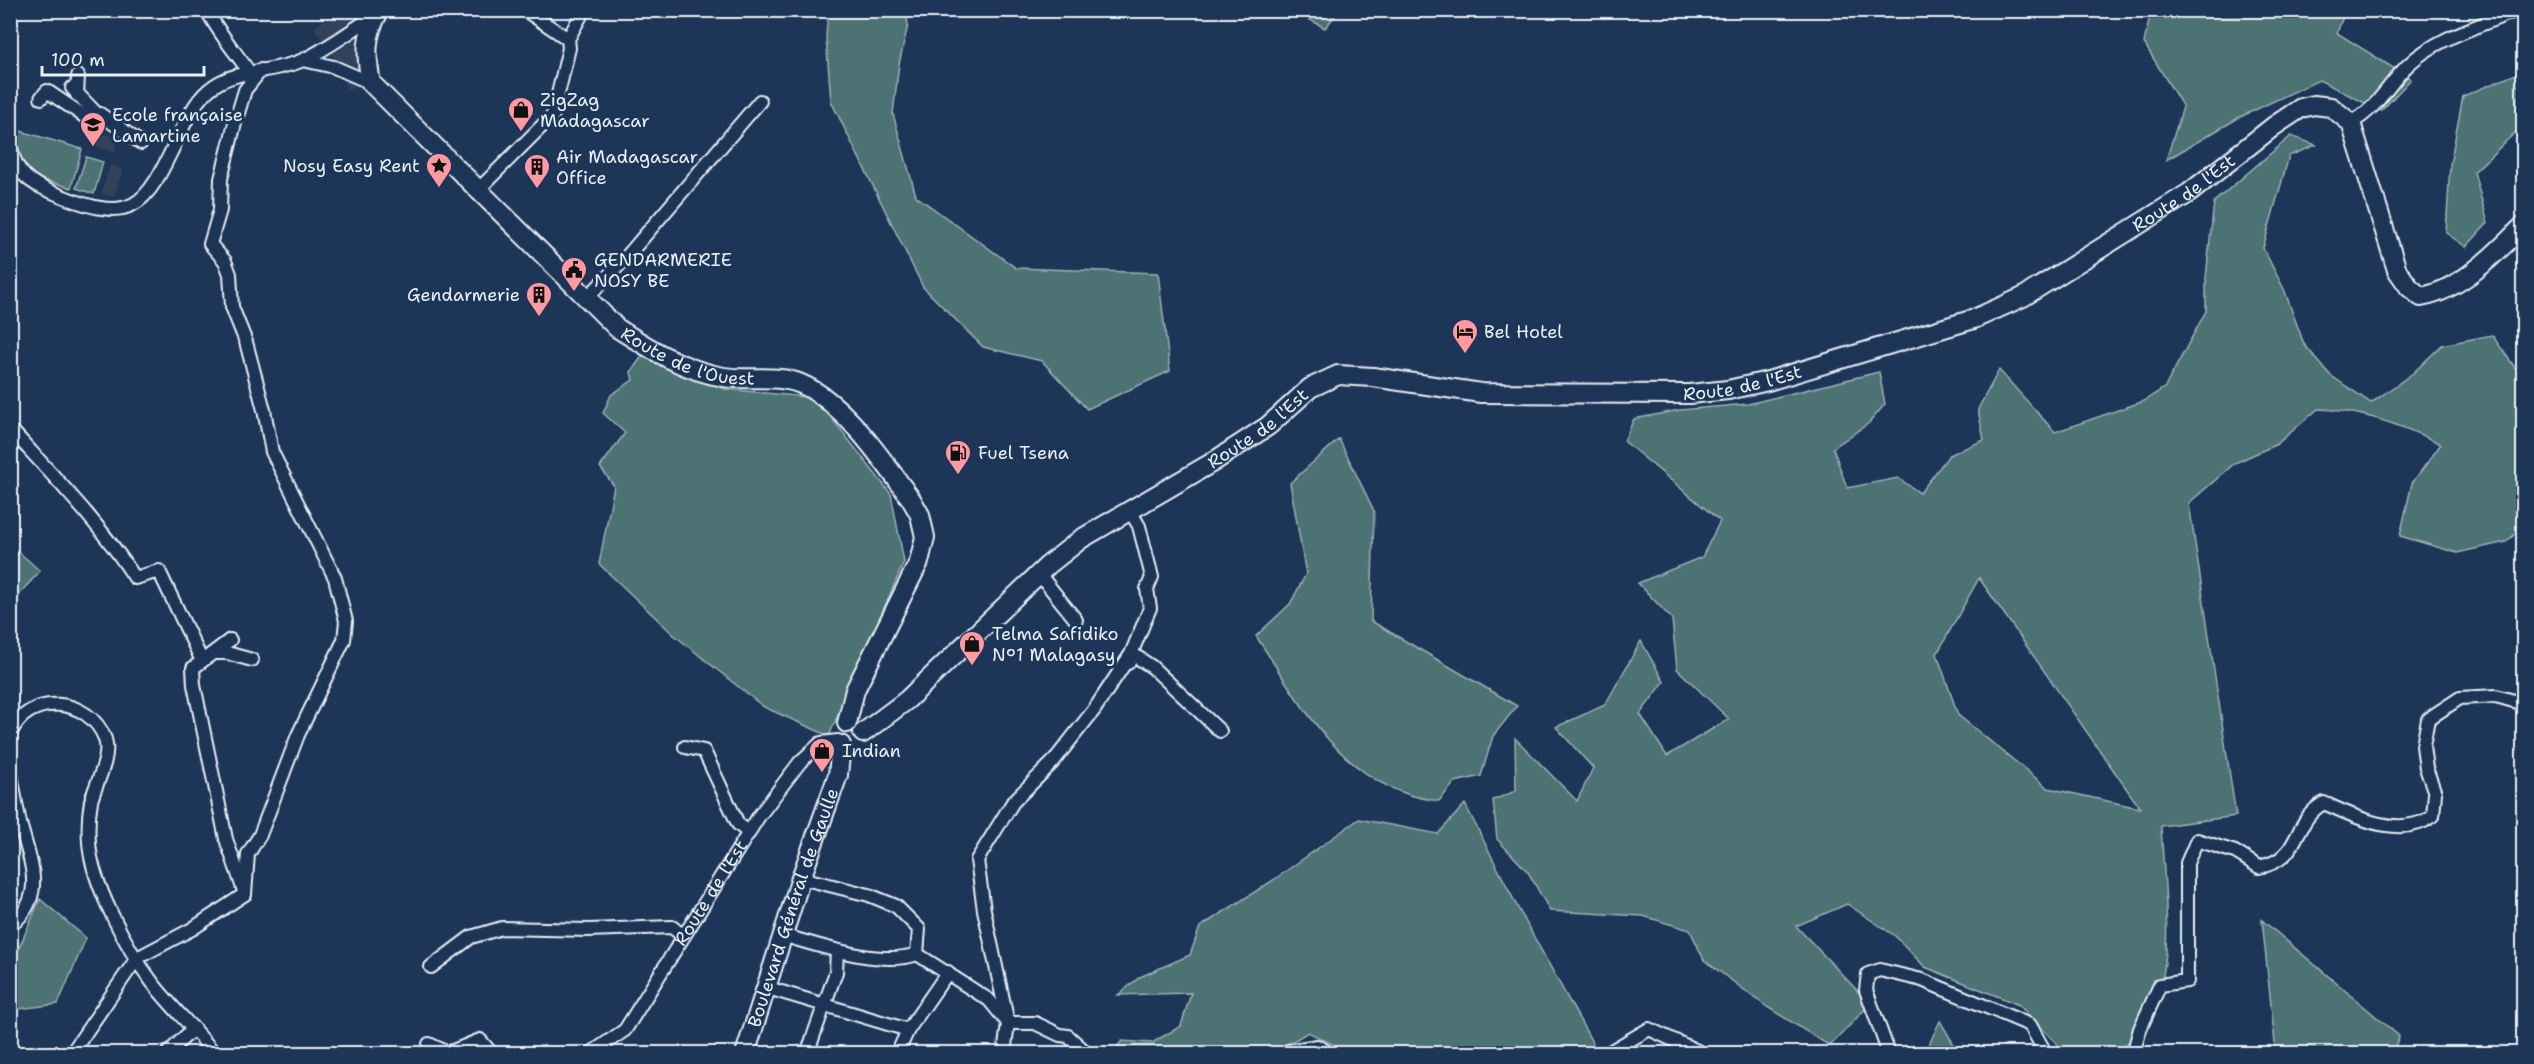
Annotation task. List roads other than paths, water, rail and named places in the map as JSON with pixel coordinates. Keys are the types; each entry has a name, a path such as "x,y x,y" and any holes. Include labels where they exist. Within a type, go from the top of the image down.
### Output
{"main road":[{"path":"371,83 366,49 372,23 380,12"},
{"name":"Route de l'Ouest","path":"371,83 586,299 624,333 646,347 700,372 727,378 758,377 801,384 839,410 911,499 920,515 925,537 919,562 855,690 849,739"},
{"name":"Route de l'Est","path":"849,739 907,700 1039,574 1082,539 1220,457 1268,426 1310,388 1338,375 1373,377 1481,393 1690,394 1728,390 1768,381 1974,319 2023,297 2089,258 2189,193 2274,126 2301,108 2314,105 2331,107 2351,123"},
{"path":"2351,123 2397,270 2409,287 2421,297 2450,287 2499,250 2523,225"},
{"name":"Boulevard Général de Gaulle","path":"745,1053 785,936 801,878 849,739"}],"street":[{"path":"207,10 216,30 255,71"},
{"path":"525,10 568,39"},
{"path":"477,191 553,114 569,48 568,39 584,10"},
{"path":"2351,123 2369,113 2409,64 2448,39 2517,10"},
{"path":"10,141 11,155 20,173 32,183 76,203 107,210 124,210 135,206 149,193 163,172 196,100 219,82 303,60 380,12"},
{"path":"303,60 334,67 371,83"},
{"path":"245,894 248,854 260,835 298,735 346,631 343,603 335,578 272,452 246,342 232,307 230,274 225,261 210,244 220,210 221,179 234,123 245,90 255,71"},
{"path":"78,76 75,92 98,115 141,143"},
{"path":"41,98 47,92 90,120 98,115"},
{"path":"586,299 622,261 760,101"},
{"path":"10,432 15,434 89,514 135,578 159,571 202,661"},
{"path":"1121,671 1150,608 1147,589 1152,577 1139,526 1130,511"},
{"path":"1039,574 1076,620"},
{"path":"230,640 193,668 194,686 210,773 226,839 245,894"},
{"path":"214,652 252,660"},
{"path":"1004,1053 1008,1023 984,910 977,860 1013,802 1053,762 1134,656 1152,668 1220,731"},
{"path":"2133,1053 2140,1029 2160,985 2187,981 2187,862 2197,840 2235,852 2259,867 2274,864 2290,850 2309,811 2324,803 2366,822 2420,826 2433,816 2435,793 2426,768 2423,746 2428,719 2460,698 2496,696 2523,704"},
{"path":"10,735 15,723 38,705 60,704 86,713 106,741 103,764 91,803 89,843 94,876 152,982 215,1053"},
{"name":"Route de l'Est","path":"590,1053 625,1030 749,833 800,762 822,743 849,739"},
{"path":"685,747 704,750 738,824 749,833"},
{"path":"10,767 17,811 33,875 31,904 10,926"},
{"path":"801,878 869,895 896,906 919,929 917,954"},
{"path":"71,1053 137,958 192,929 245,894"},
{"path":"431,968 471,937 502,928 588,930 672,927 683,936 694,921"},
{"path":"785,936 837,951 906,958 917,954"},
{"path":"807,1053 836,972 837,951"},
{"path":"917,954 989,1000 1008,1023"},
{"path":"1889,1053 1866,990 1868,974 1880,970 1922,980 2030,1025 2046,1053"},
{"path":"900,1052 908,1030 948,972"},
{"path":"768,988 908,1030"},
{"path":"1008,1023 1035,1023 1060,1035 1068,1036 1088,1053"},
{"path":"167,1053 194,1028"},
{"path":"1606,1053 1649,1029 1704,1053"},
{"path":"429,1044 448,1053 480,1040 492,1053"},
{"path":"1287,1053 1317,1046 1331,1053"}],"place":[{"name":"ZigZag Madagascar","path":"521,133"},
{"name":"Ecole française Lamartine","path":"93,148"},
{"name":"Nosy Easy Rent","path":"439,189"},
{"name":"Air Madagascar Office","path":"537,190"},
{"name":"GENDARMERIE NOSY BE","path":"574,293"},
{"name":"Gendarmerie","path":"539,318"},
{"name":"Bel Hotel","path":"1465,355"},
{"name":"Fuel Tsena","path":"958,476"},
{"name":"Telma Safidiko N°1 Malagasy","path":"972,667"},
{"name":"Indian","path":"822,774"}]}
